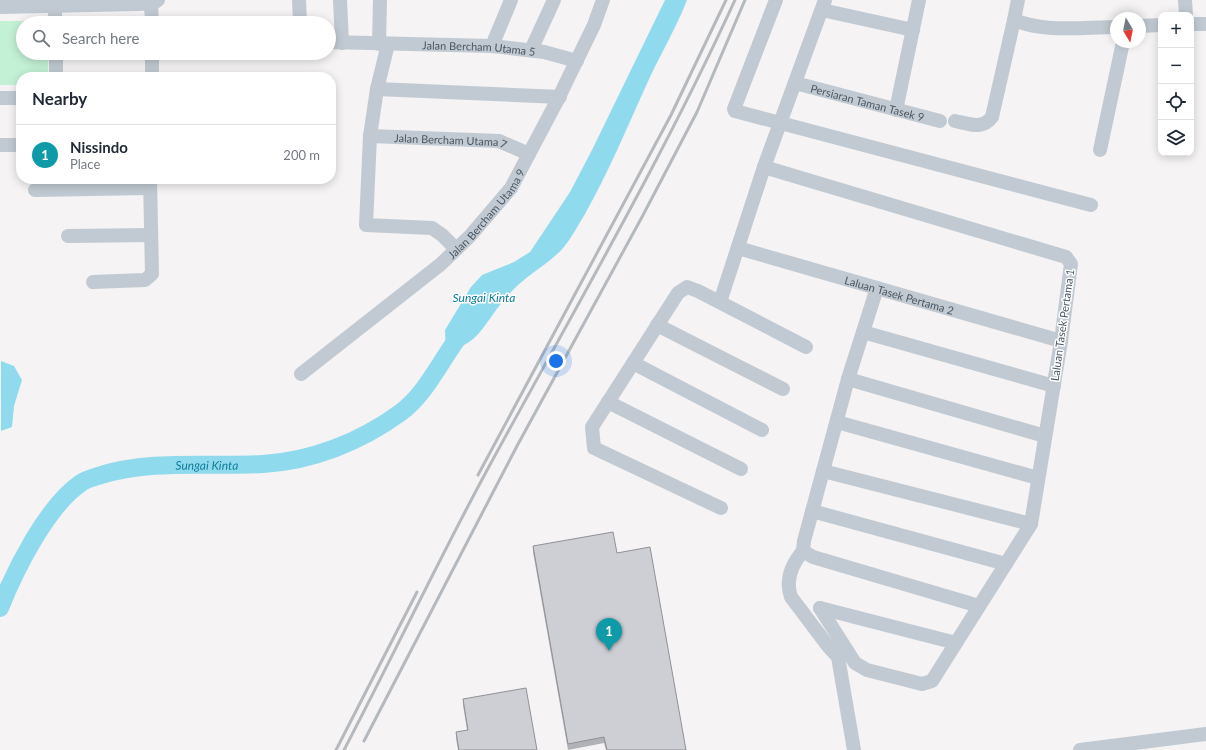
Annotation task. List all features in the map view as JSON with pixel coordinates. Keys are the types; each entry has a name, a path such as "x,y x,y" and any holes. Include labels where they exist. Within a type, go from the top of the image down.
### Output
{"street":[{"path":"299,0 300,16"},
{"path":"336,34 340,0"},
{"path":"380,0 384,44 370,136 366,225 432,228 442,235 456,249"},
{"path":"492,46 511,0"},
{"path":"531,50 554,0"},
{"name":"Jalan Bercham Utama 9","path":"301,374 441,264 511,188 560,97 594,25 603,0"},
{"path":"776,0 734,109 735,112 1091,205"},
{"path":"896,110 919,0"},
{"path":"955,121 979,126 987,124 992,117 1018,0"},
{"path":"1185,0 1186,12"},
{"path":"0,7 155,2 153,16"},
{"path":"720,302 764,167 823,5 912,30"},
{"path":"55,6 55,16"},
{"path":"1014,20 1053,28 1110,27"},
{"path":"1194,24 1206,24"},
{"path":"1146,26 1158,25"},
{"name":"Jalan Bercham Utama 5","path":"336,43 492,46 552,53 577,61"},
{"path":"1100,150 1122,48"},
{"path":"56,60 56,72"},
{"path":"152,60 152,72"},
{"name":"Persiaran Taman Tasek 9","path":"794,83 940,121"},
{"path":"377,89 560,97"},
{"path":"0,98 16,98"},
{"name":"Jalan Bercham Utama 7","path":"370,136 499,140 529,154"},
{"path":"1,145 16,145"},
{"name":"Laluan Tasek Pertama 1","path":"764,167 1066,257 1071,264 1054,386 1031,524 979,606 956,643 932,681 922,684 867,670 856,663 820,608 956,643"},
{"path":"35,190 150,184 153,269 150,277 144,280 93,282"},
{"path":"68,236 151,235"},
{"name":"Laluan Tasek Pertama 2","path":"738,248 1061,340"},
{"path":"721,508 594,448 592,427 678,293 687,287 720,302 806,347"},
{"path":"854,750 838,657 791,597 788,582 791,570 803,551 812,511 848,379 877,288"},
{"path":"657,325 783,388"},
{"path":"863,332 1054,386"},
{"path":"633,363 762,430"},
{"path":"848,379 1045,436"},
{"path":"608,402 741,469"},
{"path":"836,422 1038,478"},
{"path":"823,471 1031,524"},
{"path":"812,511 1006,564"},
{"path":"803,551 813,557 979,606"},
{"path":"1080,750 1206,734"}],"green space":[{"path":"0,21 16,21 16,60 48,60 48,72 16,72 16,85 0,85"}],"water":[{"name":"Sungai Kinta","path":"665,0 687,0 609,167 585,214 564,247 508,295 476,337 446,354 445,330 471,287 482,275 514,262 530,252 570,192"},
{"path":"1,361 14,366 22,380 14,406 12,427 1,431"}],"building":[{"path":"613,532 617,553 650,547 686,750 607,750 604,737 568,744 533,546"},
{"path":"526,688 537,750 459,750 456,732 468,730 463,699"}],"waterway":[{"name":"Sungai Kinta","path":"0,608 23,558 44,523 68,493 83,482 91,478 138,467 263,464 299,459 335,448 369,433 400,413 409,405 425,387 460,335"}],"railway":[{"path":"478,475 671,115 726,0"},
{"path":"344,750 467,508 646,180 735,0"},
{"path":"364,741 517,446 642,217 697,112 745,0"},
{"path":"336,750 417,592"}],"place":[{"name":"Nissindo","path":"609,651"}]}
